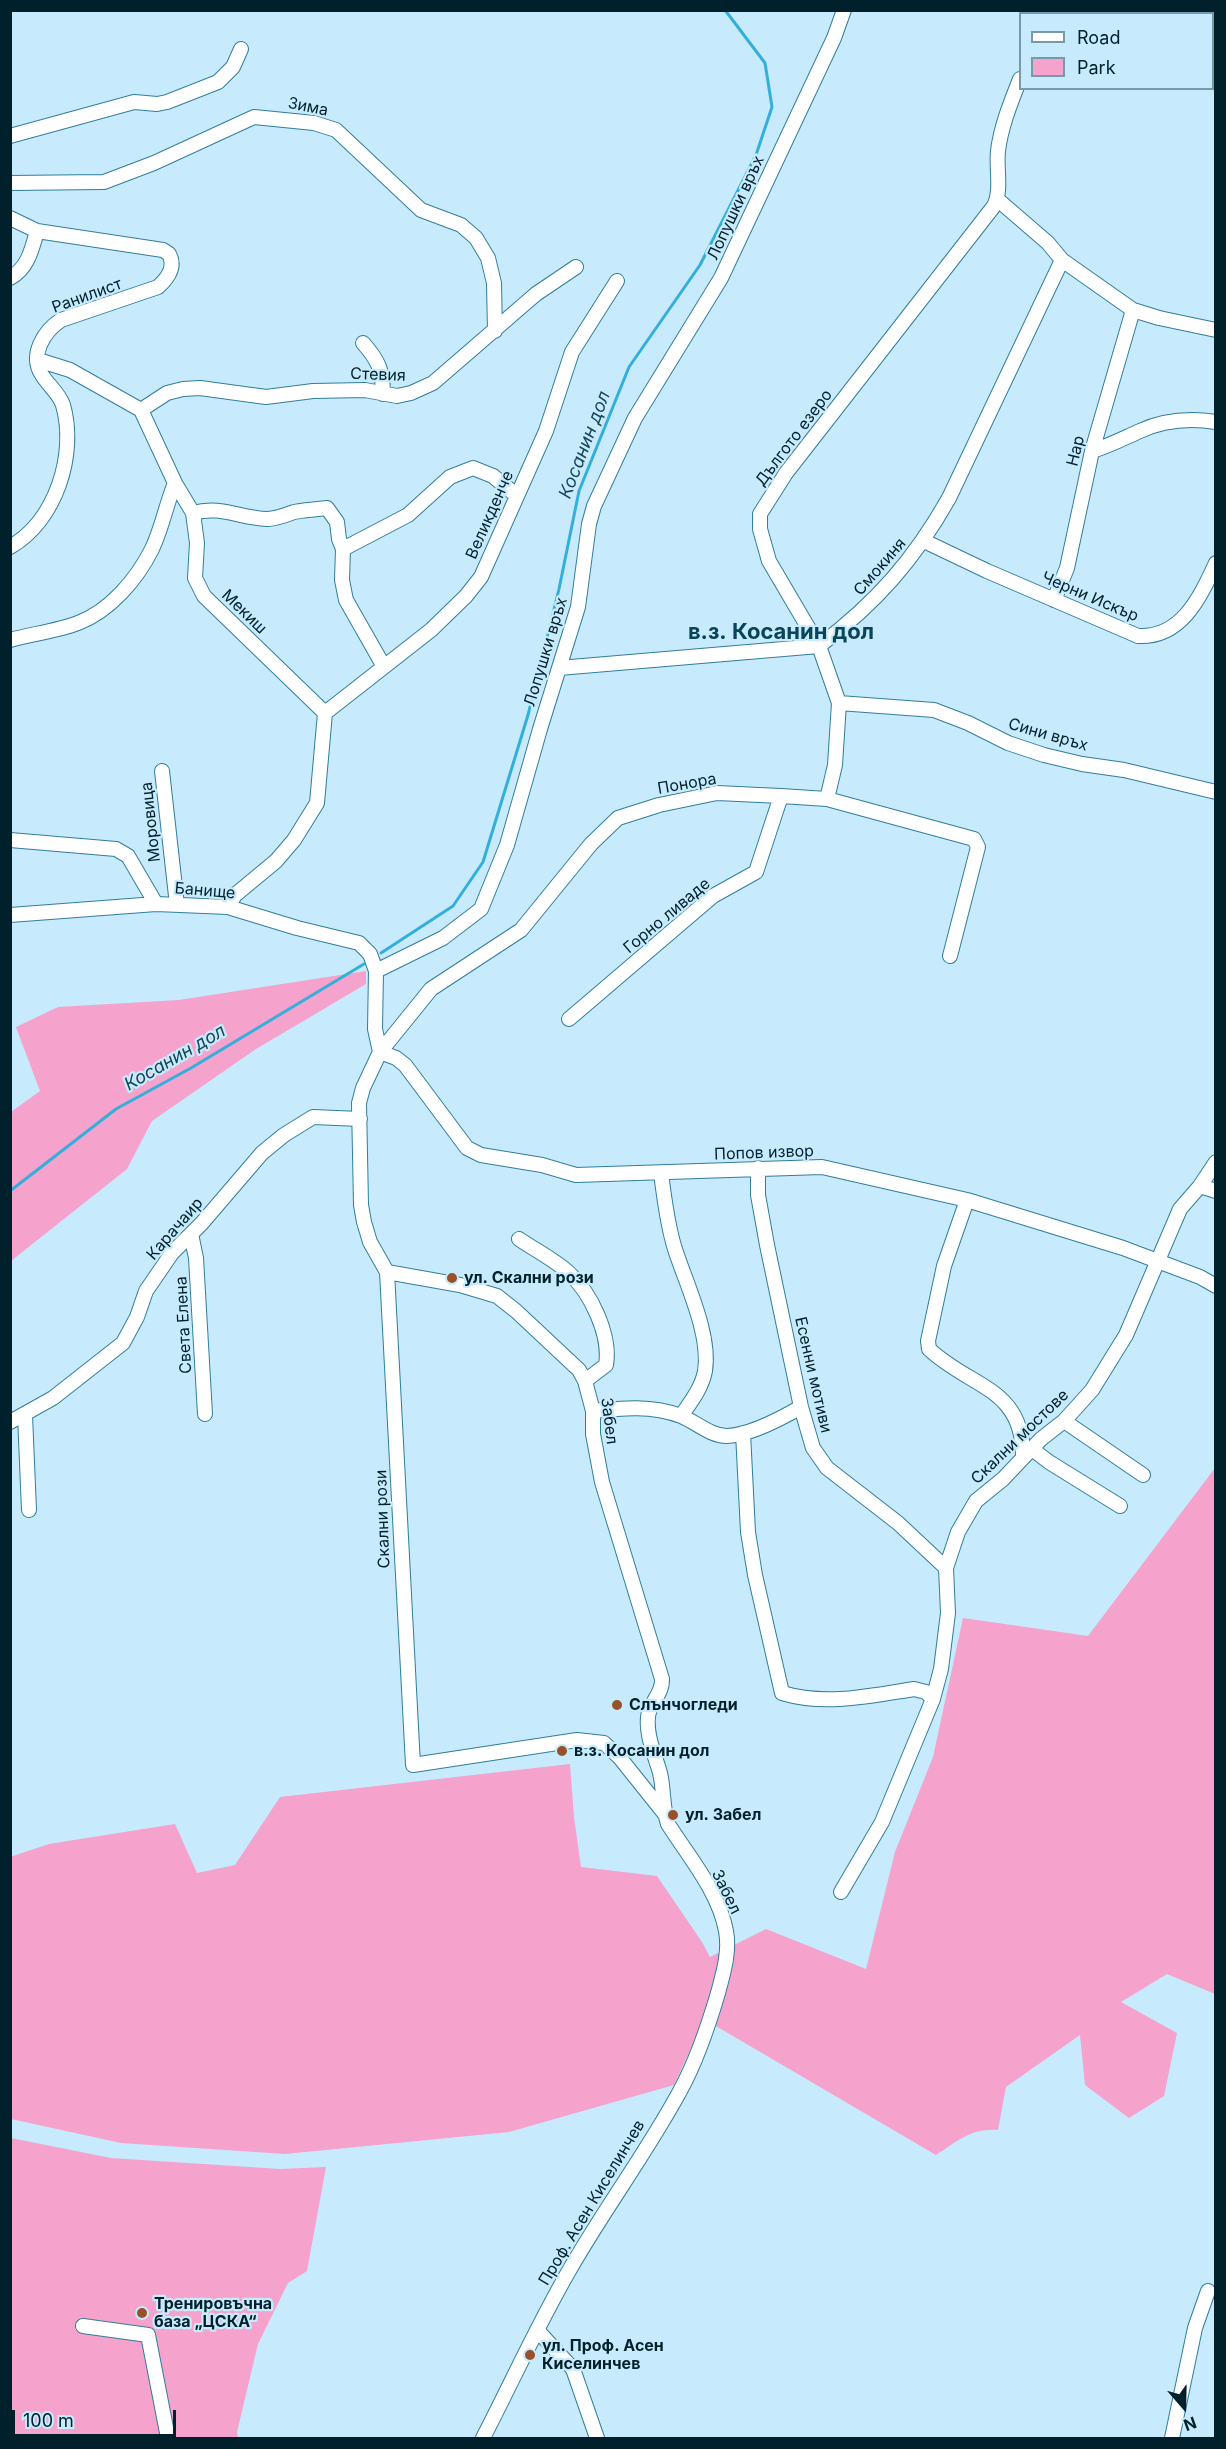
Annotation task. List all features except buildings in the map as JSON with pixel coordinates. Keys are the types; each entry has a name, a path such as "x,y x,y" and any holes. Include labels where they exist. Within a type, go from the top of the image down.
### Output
{"street":[{"name":"Лопушки връх","path":"376,971 443,938 481,909 507,845 579,607 589,524 608,474 635,418 721,278 834,38 843,10"},
{"path":"10,136 134,102 157,104 167,102 218,82 233,67 241,49"},
{"path":"1019,82 1001,133 996,166 998,199 1048,243 1062,260 1133,310 1215,330"},
{"name":"Зима","path":"10,183 104,182 154,163 254,117 314,123 336,130 421,210 460,225 476,238 488,258 494,283 495,331"},
{"name":"Дългото езеро","path":"827,799 835,765 839,703 819,646 769,561 760,530 760,514 786,473 998,199"},
{"path":"10,218 38,231 25,265 10,278"},
{"name":"Ранилист","path":"38,231 163,250 172,259 166,280 158,287 61,320 52,326 40,342 38,360"},
{"name":"Смокиня","path":"819,646 851,622 881,594 924,541 949,498 1062,260"},
{"name":"Стевия","path":"141,410 167,393 192,388 266,397 313,391 365,390 397,396 411,393 428,386 536,294 576,267"},
{"name":"Великденче","path":"325,713 431,630 466,596 481,577 546,431 572,352 617,281"},
{"name":"Нар","path":"1054,600 1067,568 1092,451 1133,310"},
{"path":"363,343 377,359 383,379 383,394"},
{"path":"10,547 32,530 53,502 65,457 67,437 63,405 57,393 40,373 38,360 70,370 141,410"},
{"name":"Мекиш","path":"141,410 175,483 193,513 197,543 195,578 204,596 325,713"},
{"path":"1092,451 1159,424 1176,420 1215,422"},
{"path":"343,549 408,515 450,477 473,468 493,476 517,496"},
{"path":"10,640 78,623 112,602 142,566 152,547 175,483"},
{"path":"193,513 206,509 231,511 246,517 270,519 327,508 337,522 343,549 342,580 346,600 384,665"},
{"name":"Черни Искър","path":"924,541 1138,636 1150,637 1182,621 1202,593 1215,563"},
{"path":"559,668 819,646"},
{"name":"Сини връх","path":"839,703 934,710 968,723 1008,743 1044,755 1082,764 1124,770 1215,792"},
{"path":"228,907 235,895 276,861 294,840 317,803 325,713"},
{"name":"Моровица","path":"162,771 177,905"},
{"name":"Понора","path":"380,1052 431,989 521,930 591,843 618,818 659,805 717,793 827,799 972,837 977,841 978,847 950,956"},
{"name":"Горно ливаде","path":"569,1019 713,896 756,872 781,796"},
{"path":"10,840 116,849 128,856 156,904"},
{"name":"Банище","path":"10,915 156,904 228,907 297,928 359,943 370,954 376,971"},
{"path":"376,971 375,1029 380,1052 363,1088 359,1103 361,1205 370,1242 387,1272"},
{"name":"Попов извор","path":"380,1052 396,1058 405,1065 467,1148 481,1155 542,1165 576,1175 822,1167 967,1200 1160,1261 1200,1277 1215,1286"},
{"name":"Карачаир","path":"10,1422 53,1398 123,1343 137,1317 146,1291 172,1253 262,1153 308,1119 319,1116 360,1119"},
{"path":"1215,1162 1200,1186 1215,1191"},
{"name":"Есенни мотиви","path":"758,1168 758,1195 767,1245 801,1407 813,1448 827,1468 898,1523 946,1568"},
{"path":"661,1173 673,1243 698,1317 705,1353 705,1371 702,1379 681,1416"},
{"name":"Скални мостове","path":"841,1892 882,1822 933,1699 941,1669 948,1612 946,1568 958,1532 976,1501 1003,1479 1064,1421 1092,1390 1126,1335 1160,1261 1180,1209 1200,1186"},
{"path":"967,1200 944,1266 928,1341 929,1349 1007,1404 1017,1421 1027,1454 1049,1462 1120,1506"},
{"name":"Света Елена","path":"191,1234 196,1258 205,1414"},
{"path":"519,1239 569,1273 598,1317 606,1344 606,1365 585,1381"},
{"name":"Забел","path":"387,1272 479,1289 497,1296 571,1362 585,1381 593,1410 593,1434 602,1482 662,1679 661,1690 648,1715 650,1738 661,1775 664,1813 668,1824 719,1908 727,1932 727,1959 721,1981"},
{"name":"Скални рози","path":"387,1272 412,1765 577,1740 604,1743 620,1758 664,1813"},
{"path":"593,1410 628,1407 661,1410 681,1416 718,1435 729,1436 781,1418 801,1407"},
{"path":"25,1415 29,1510"},
{"path":"1064,1421 1143,1475"},
{"path":"743,1433 748,1532 754,1575 782,1693 797,1698 839,1700 914,1689 926,1692 933,1699"},
{"name":"Проф. Асен Киселинчев","path":"483,2439 575,2260 680,2091 706,2031 721,1981"},
{"path":"1172,2439 1196,2328 1208,2291"},
{"path":"83,2326 148,2335 168,2439"},
{"path":"537,2330 573,2369 597,2439"}],"green space":[{"path":"366,971 366,984 256,1049 152,1121 127,1169 11,1261 11,1112 40,1091 16,1027 58,1007 179,1000"},
{"path":"1215,1468 1215,1994 1167,1974 1121,2002 1177,2033 1164,2096 1129,2118 1085,2085 1080,2035 1006,2087 998,2130 972,2133 936,2155 709,2022 709,2009 674,2085 509,2132 285,2154 121,2143 11,2119 10,1857 49,1844 175,1824 197,1873 235,1865 280,1797 570,1764 581,1867 657,1876 710,1957 766,1929 866,1969 895,1852 933,1757 963,1618 1088,1636"},
{"name":"Тренировъчна база „ЦСКА“","path":"11,2138 111,2158 280,2169 326,2167 307,2271 288,2283 258,2344 237,2432 238,2438 11,2438"}],"waterway":[{"name":"Косанин дол","path":"381,953 453,906 483,862 528,715 559,589 579,491 629,367 700,265 756,155 772,107 765,63 725,10"},
{"name":"Косанин дол","path":"10,1191 116,1109 191,1068 364,964"}],"place":[{"name":"ул. Скални рози","path":"452,1278"},
{"name":"Слънчогледи","path":"617,1705"},
{"name":"в.з. Косанин дол","path":"562,1751"},
{"name":"ул. Забел","path":"673,1815"},
{"name":"Тренировъчна база „ЦСКА“","path":"142,2313"},
{"name":"ул. Проф. Асен Киселинчев","path":"530,2355"}],"district":[{"name":"в.з. Косанин дол","path":"781,632"}]}
